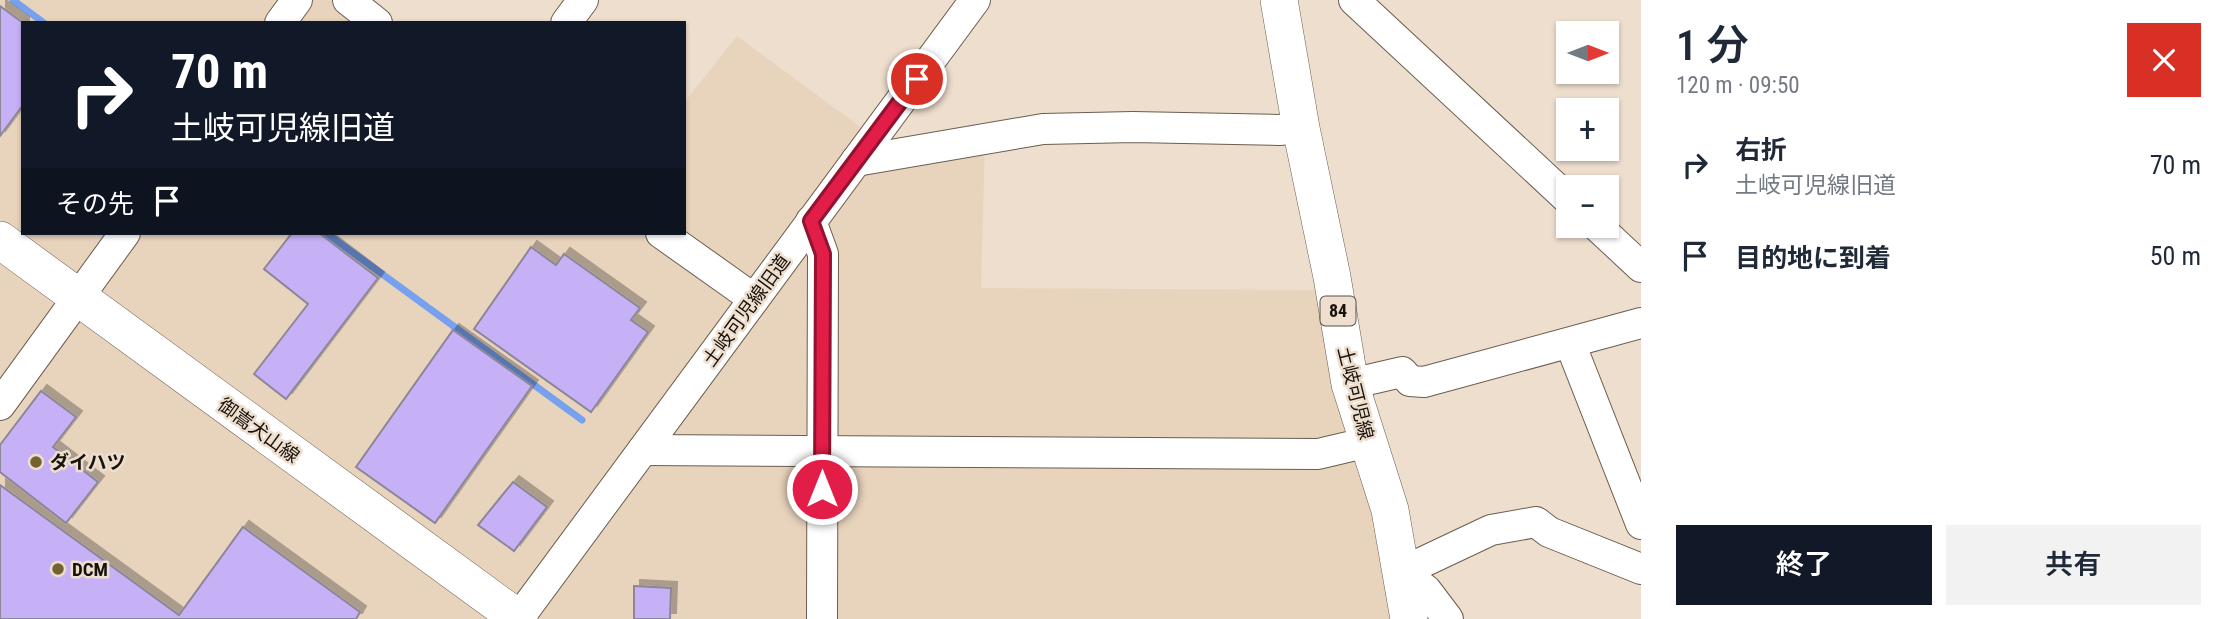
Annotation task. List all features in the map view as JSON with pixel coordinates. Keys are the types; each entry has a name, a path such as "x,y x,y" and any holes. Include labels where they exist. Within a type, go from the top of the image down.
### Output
{"main road":[{"name":"土岐可児線","path":"1279,0 1350,384 1390,510 1409,619"},
{"name":"御嵩犬山線","path":"0,240 518,619"}],"street":[{"path":"281,21 297,0"},
{"path":"348,0 374,21"},
{"path":"567,21 583,0"},
{"name":"土岐可児線旧道","path":"518,619 975,0"},
{"path":"1354,0 1556,188"},
{"path":"856,161 1043,129 1301,128"},
{"path":"811,221 823,254 822,619"},
{"path":"0,405 124,235"},
{"path":"664,235 754,299"},
{"path":"1610,238 1641,267"},
{"path":"1350,384 1402,372 1410,381 1424,382 1641,323"},
{"path":"1570,343 1641,524"},
{"path":"643,450 1318,454 1369,442"},
{"path":"1448,619 1426,590 1402,572 1491,530 1536,522 1549,532 1641,569"}],"shaded area":[{"path":"0,0 348,0 374,21 21,21 21,235 686,235 686,100 737,36 874,137 857,160 985,139 981,288 1334,290 1409,619 0,619"}],"building":[{"path":"0,6 21,22 21,108 0,136"},
{"path":"290,235 322,235 378,278 286,399 254,374 308,304 264,269"},
{"path":"531,247 556,265 564,254 640,308 631,320 648,332 591,412 474,329"},
{"path":"453,330 532,386 435,523 356,467"},
{"path":"41,391 76,417 53,447 98,482 66,523 0,472 0,445"},
{"path":"513,482 547,507 514,551 478,525"},
{"name":"DCM","path":"0,485 179,615 243,527 360,612 356,619 0,619"},
{"path":"634,586 671,588 670,619 634,619"}],"waterway":[{"path":"13,0 41,21"},
{"path":"329,235 582,420"}],"place":[{"name":"ダイハツ","path":"36,462"},
{"name":"DCM","path":"58,569"}],"route":[{"path":"822,489 823,254 811,221 917,79"}]}
